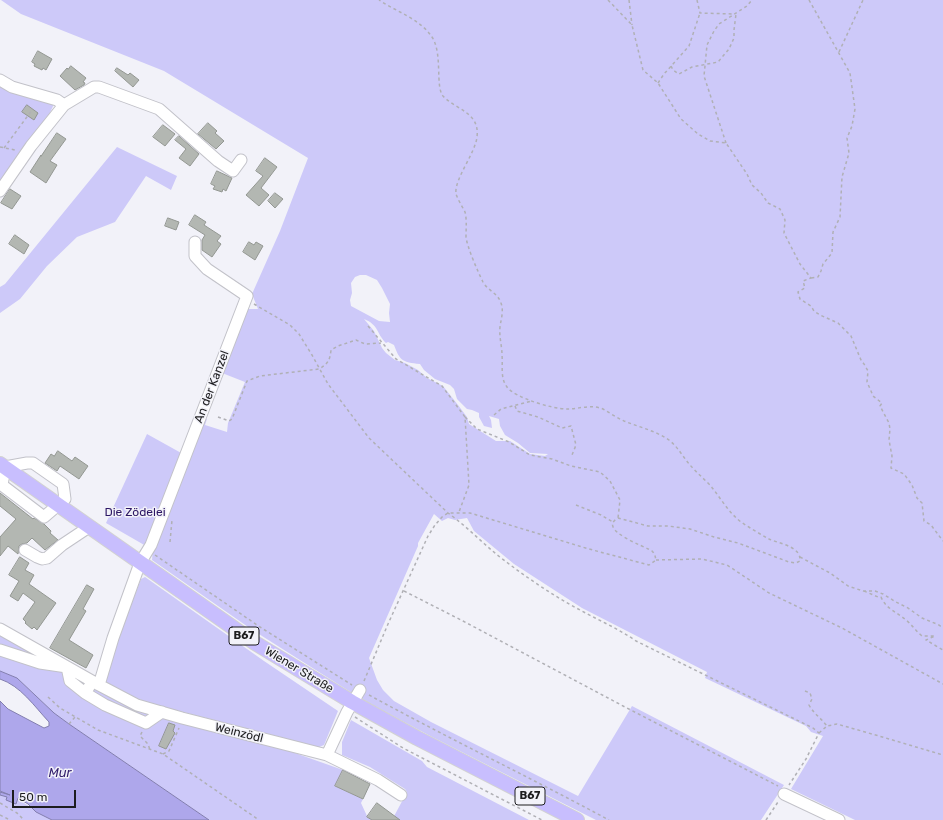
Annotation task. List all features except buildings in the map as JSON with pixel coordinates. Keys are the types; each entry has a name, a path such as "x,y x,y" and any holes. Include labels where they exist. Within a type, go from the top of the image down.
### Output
{"main road":[{"name":"Wiener Straße","path":"2,465 255,643 352,702 417,738 577,820"}],"street":[{"path":"0,80 12,87 57,100 64,105"},
{"path":"0,191 31,146 64,105 94,88 99,87 159,109 218,162 233,171 241,160"},
{"path":"195,242 195,256 207,269 247,296"},
{"name":"An der Kanzel","path":"140,563 151,545 247,296"},
{"path":"2,465 33,463 63,484 65,499 58,505"},
{"path":"25,550 37,557 47,558 62,545 89,527"},
{"path":"86,693 96,683 114,638 140,563"},
{"name":"Weinzödl","path":"0,629 137,705 327,755 378,780 401,795"},
{"path":"0,633 16,638"},
{"path":"0,650 40,663 67,667 70,681 86,693 105,705 146,723 162,712"},
{"path":"327,755 352,702 360,690"},
{"path":"785,792 838,820"}],"path":[{"path":"380,0 413,19 424,28 432,38 437,49 439,89 443,96 466,111 476,125 477,137 467,164 458,182 456,192 465,213 467,223 466,238 479,273 484,284 497,295 502,304 500,334 503,378 510,391 532,401 558,408 592,407 602,409 622,420 658,434 675,446 690,466 711,486 727,508 739,520 771,540 794,550 800,557 830,573 848,586 881,597 883,603 908,622 922,636 935,636 926,640 943,650"},
{"path":"608,0 632,25"},
{"path":"629,0 632,25 643,70 658,83 681,119 698,134 710,140 726,142"},
{"path":"658,83 689,46 700,13 697,0"},
{"path":"752,0 747,6 718,24 707,45 704,76 726,142 747,174 752,185 761,193 768,203 780,209 785,220 784,233 800,264 811,278"},
{"path":"809,0 850,73 855,109 852,126 847,138 849,153 842,177 840,217 833,232 832,253 823,264 818,277 811,278 803,282 805,288 798,292 800,299 811,306 820,315 838,323 851,336 861,360 868,371 867,382 873,396 882,403 880,406 888,423 890,434 889,440 892,456 891,468 904,474 917,498 922,503 924,521 930,525 943,541"},
{"path":"839,52 863,0"},
{"path":"700,13 735,14"},
{"path":"671,66 673,70 679,74 692,67 718,62 729,49 734,38 735,14"},
{"path":"4,148 32,110"},
{"path":"0,147 15,150"},
{"path":"247,296 255,304 290,325 299,334 328,384 369,438 448,513 461,522 504,561 544,588 581,610 620,630 636,641 813,728 819,733"},
{"path":"368,326 396,359 442,386 465,417 477,428 509,442 530,455 552,458 571,466 600,472 610,481 620,500 618,518 613,522"},
{"path":"218,417 229,421 232,419 247,381 260,376 319,369 326,366 330,360 331,350 356,340 365,344 381,343"},
{"path":"494,415 501,409 532,401"},
{"path":"515,406 517,411 538,417 562,428 571,426 576,445 572,455"},
{"path":"459,512 469,485 465,417"},
{"path":"576,505 602,514 613,522 615,530 621,536 652,550 656,560"},
{"path":"360,690 428,536 442,517 448,513 459,512 470,513 642,564 649,565 656,560 702,559 727,565 769,593 842,628 943,684"},
{"path":"170,542 172,518"},
{"path":"618,518 648,526 668,526 690,529 738,543 788,562 796,563 800,561 800,557"},
{"path":"147,551 260,627 360,690 608,820"},
{"path":"404,591 785,792"},
{"path":"864,591 875,591 883,594 922,618 943,628"},
{"path":"805,691 810,694 812,699 809,706 813,713 821,718 827,726"},
{"path":"48,697 60,708 98,730 164,754 259,820"},
{"path":"69,724 75,717"},
{"path":"164,754 169,751 182,718"},
{"path":"146,723 140,736 148,744 150,750"},
{"path":"766,820 806,759 819,733 827,726 837,724 943,755"},
{"path":"0,803 17,813 24,820"},
{"path":"0,814 10,820"}],"green space":[{"path":"1,0 943,0 943,820 855,820 791,789 823,736 811,732 806,726 705,678 707,672 582,608 514,564 474,531 467,518 455,520 448,518 442,521 434,514 418,543 369,658 377,680 383,690 394,701 431,722 578,796 632,706 784,785 761,820 596,820 432,737 363,700 251,629 152,560 153,549 203,417 207,419 205,425 227,432 228,423 245,382 222,373 246,309 258,309 252,294 280,231 308,158 164,71 21,14","holes":["366,275 377,280 390,304 390,322 379,321 351,306 351,283 355,277","364,319 369,321 375,327 386,343 388,342 394,345 402,360 420,364 424,370 435,379 450,385 454,389 457,399 467,409 479,413 479,417 484,426 492,428 489,416 499,419 500,426 505,435 530,453 548,454 545,456 530,454 510,441 496,441 469,424 467,417 443,386 427,378 418,370 405,363 395,360 386,353 374,331"]},
{"path":"0,84 54,104 47,119 0,183"},
{"path":"117,147 177,176 171,190 146,176 115,222 77,237 47,266 20,299 0,313 0,287 5,284"},
{"name":"Die Zödelei","path":"147,434 183,454 146,546 106,523"},
{"path":"145,577 338,711 324,745 319,747 148,703 104,684 119,636 141,579"},
{"path":"0,629 137,705 278,747 343,770 335,786 363,799 361,803 367,816 372,820 209,820 54,713 17,678 0,671"},
{"path":"351,720 422,761 427,767 529,820 392,820 407,792 405,789 370,767 342,755 342,742"},
{"path":"0,791 14,797 52,820 0,820"}],"water":[{"name":"Mur","path":"0,671 17,678 54,713 209,820 52,820 36,812 28,804 18,798 16,804 6,800 7,797 0,795 0,792 10,795 0,791 0,701 8,709 44,728 49,726 49,722 21,691 8,682 0,679"}]}
